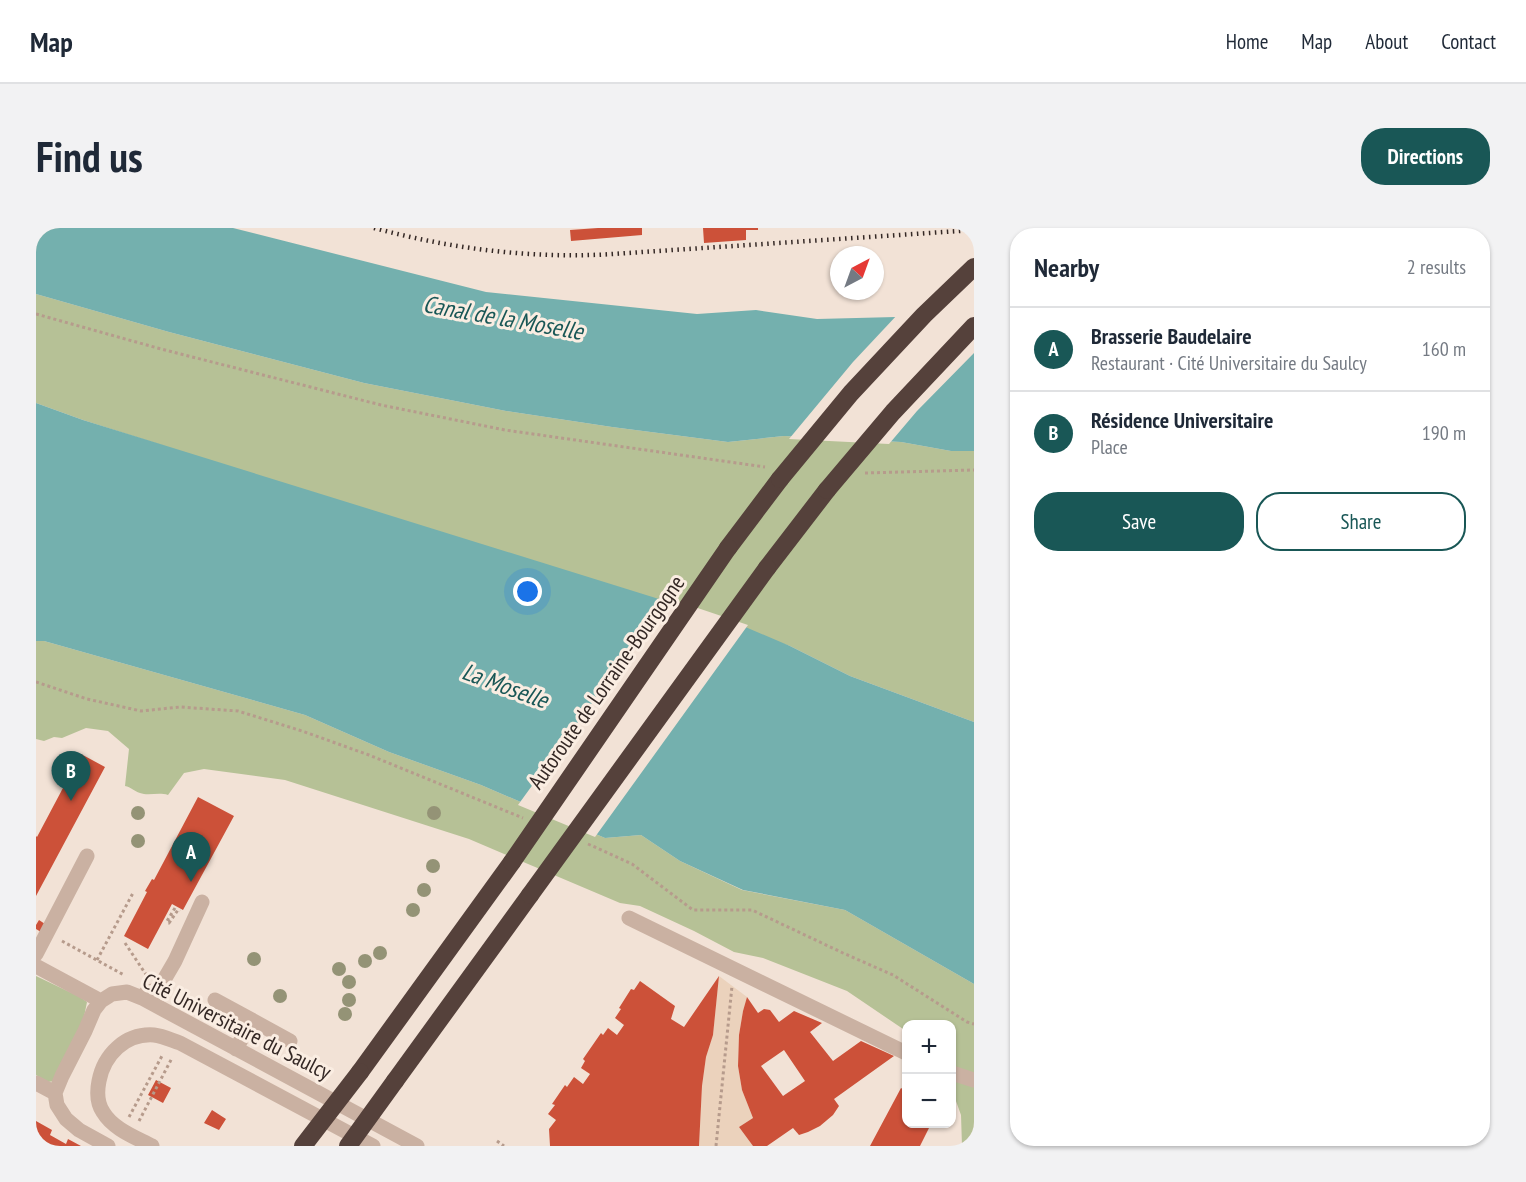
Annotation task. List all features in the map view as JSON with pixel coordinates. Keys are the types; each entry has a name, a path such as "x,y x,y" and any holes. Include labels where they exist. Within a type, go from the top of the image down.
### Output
{"highway":[{"name":"Autoroute de Lorraine-Bourgogne","path":"303,1146 360,1072 512,862 728,548 780,479 851,393 924,315 974,267"},
{"path":"348,1146 767,568 827,490 893,412 974,326"}],"street":[{"path":"36,954 87,856"},
{"path":"142,998 146,993 156,990 161,985 175,961 202,902"},
{"path":"629,918 902,1051"},
{"path":"36,966 101,1001 94,1010 55,1093 57,1106 66,1119 79,1130 108,1146"},
{"name":"Cité Universitaire du Saulcy","path":"101,1001 112,994 127,992 142,998 417,1146"},
{"path":"215,1000 290,1041"},
{"path":"236,1049 252,1020"},
{"path":"152,1146 129,1129 106,1118 97,1096 101,1072 108,1058 123,1041 152,1035 165,1037 174,1045 277,1094 373,1146"},
{"path":"954,1074 974,1080"},
{"path":"36,1083 55,1093"}],"path":[{"path":"36,314 161,349 393,407 504,430 772,468"},
{"path":"863,472 974,470"},
{"path":"97,960 133,893"},
{"path":"47,933 126,976"},
{"path":"125,943 156,990"},
{"path":"716,1146 734,969"},
{"path":"129,1129 174,1045"},
{"path":"129,1129 174,1045"},
{"path":"497,1142 504,1146"}],"green space":[{"path":"36,294 169,332 364,383 506,411 728,442 784,436 901,442 951,451 974,451 974,722 850,676 790,646 36,403"},
{"path":"36,641 44,641 305,715 389,752 481,785 605,838 641,835 680,861 742,890 845,910 974,984 974,1146 962,1146 961,1115 956,1101 956,1020 902,1020 902,1028 847,991 763,958 734,952 640,906 620,903 469,839 285,780 204,769 184,773 168,795 146,794 125,786 129,749 108,731 86,728 62,738 54,737 44,741 36,739"},
{"path":"36,976 87,1002 81,1032 54,1081 48,1082 36,1075"}],"shaded area":[{"path":"719,976 747,997 739,1035 738,1066 742,1090 753,1118 739,1127 753,1146 699,1146 702,1086 706,1057 713,1034"}],"water":[{"name":"Canal de la Moselle","path":"36,228 233,228 486,292 697,314 756,310 817,319 974,315 974,451 951,451 901,442 784,436 728,442 506,411 364,383 169,332 36,294"},
{"name":"La Moselle","path":"36,403 83,420 736,623 790,646 850,676 974,722 974,984 845,910 743,890 680,861 641,835 605,838 481,785 389,752 305,715 44,641 36,641"}],"pier":[{"path":"974,312 974,353 917,411 889,444 789,439 853,362 898,314"},
{"path":"668,598 748,625 595,837 518,805"}],"building":[{"path":"642,228 642,235 571,241 570,230"},
{"path":"703,228 758,228 758,230 746,230 746,240 704,243"},
{"path":"81,754 105,767 36,896 36,836"},
{"path":"198,797 234,816 183,910 172,904 148,949 124,936 147,892 145,891 152,879 154,880"},
{"path":"39,920 45,924 41,932 36,929"},
{"path":"719,976 713,1035 706,1057 702,1086 699,1146 550,1146 549,1129 556,1120 548,1114 555,1105 552,1104 565,1085 567,1087 574,1077 583,1084 590,1074 581,1068 585,1061 583,1059 601,1033 603,1035 608,1028 617,1035 624,1025 615,1018 631,989 634,990 640,981 675,1006 671,1019 684,1027"},
{"path":"747,997 758,1013 764,1009 770,1010 779,1022 794,1011 822,1023 810,1032 833,1061 861,1041 894,1056 834,1099 839,1106 833,1115 820,1126 799,1135 793,1128 767,1146 753,1146 739,1127 753,1118 742,1090 738,1066 739,1035","holes":["784,1050 805,1081 783,1096 761,1066"]},
{"path":"156,1080 171,1088 163,1103 148,1095"},
{"path":"901,1088 902,1128 929,1128 920,1146 870,1146"},
{"path":"212,1110 226,1119 219,1130 204,1123"},
{"path":"36,1121 52,1130 50,1135 66,1144 68,1139 81,1146 36,1146"}],"railway":[{"path":"374,228 463,247 552,255 613,254 974,230"}],"place":[{"name":"Résidence Universitaire","path":"71,801"},
{"name":"Brasserie Baudelaire","path":"191,882"}]}
